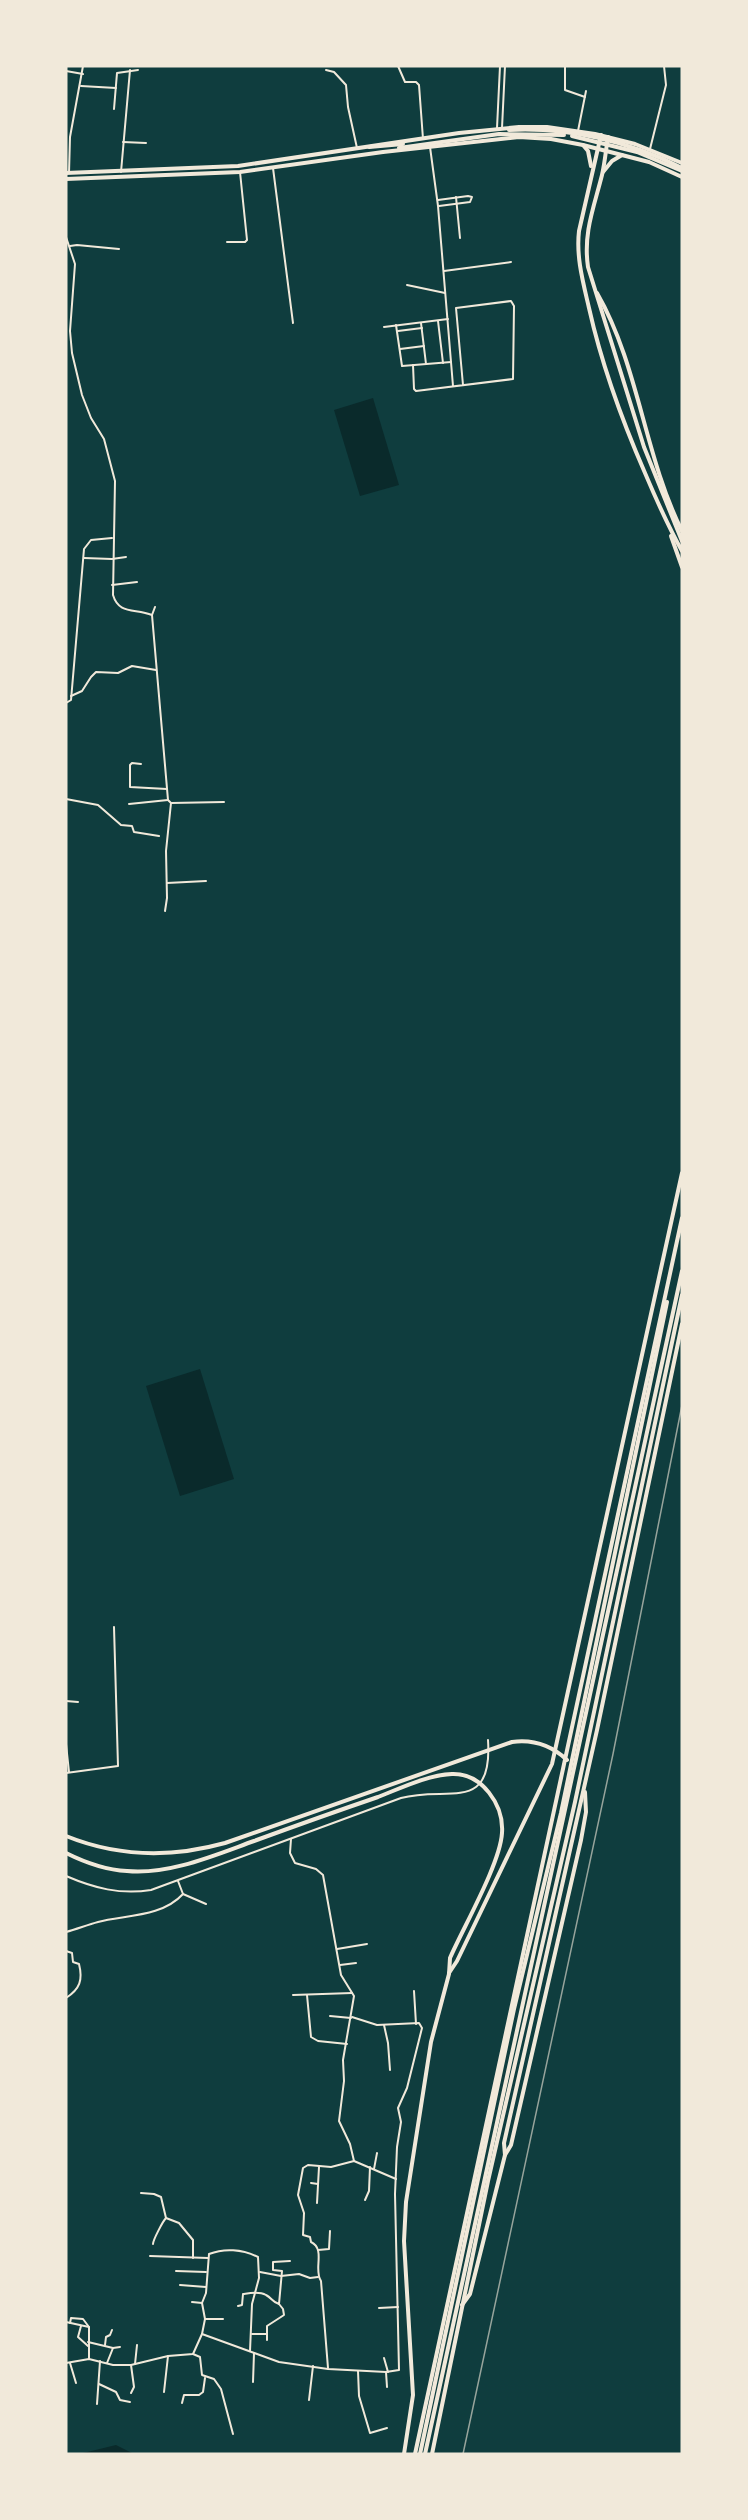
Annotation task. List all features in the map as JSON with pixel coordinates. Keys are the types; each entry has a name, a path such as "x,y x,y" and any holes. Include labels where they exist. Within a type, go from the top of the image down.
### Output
{"main road":[{"path":"68,173 238,166 500,128 547,128 601,135 650,149 682,163"},
{"path":"366,146 372,148 499,134 567,135 631,150 682,170"},
{"path":"595,134 597,141 578,245 584,286 600,357 614,401 670,530 682,567"},
{"path":"595,148 601,135"},
{"path":"66,179 240,172 384,152 519,137 551,139 605,150 649,162 682,177"},
{"path":"608,137 603,172 586,231 585,251 593,288 644,447 682,541"},
{"path":"616,153 614,145 620,140"},
{"path":"384,152 409,144"},
{"path":"583,145 588,151 592,170"},
{"path":"603,172 612,161 622,155"},
{"path":"593,288 604,308 624,357 664,488 682,531"},
{"path":"670,530 682,551"},
{"path":"449,1974 458,1961 552,1764 682,1173"},
{"path":"415,2454 682,1218"},
{"path":"422,2454 514,2009 561,1813 682,1228"},
{"path":"422,2454 520,2010 569,1803 682,1271"},
{"path":"432,2454 462,2305 575,1802 682,1295"},
{"path":"505,2155 504,2143 597,1730 682,1324"},
{"path":"66,1836 121,1852 143,1854 200,1850 225,1844 513,1742 536,1742 561,1754 574,1768 583,1787 586,1812 511,2145 505,2155 470,2294 462,2305"},
{"path":"66,1853 97,1865 127,1871 168,1867 226,1851 431,1778 453,1774 475,1781 490,1793 500,1811 501,1841 490,1871 450,1958 449,1974 431,2042 406,2202 404,2241 413,2395 404,2454"}],"street":[{"path":"68,173 70,137 83,67 88,66"},
{"path":"398,66 405,82 417,82 419,85 423,139"},
{"path":"500,66 500,128"},
{"path":"500,128 505,66"},
{"path":"566,66 565,90 585,97"},
{"path":"650,149 666,85 664,66"},
{"path":"121,172 130,70"},
{"path":"114,108 118,71 138,70"},
{"path":"326,70 334,72 346,85 348,107 357,148"},
{"path":"66,71 83,74"},
{"path":"81,86 116,88"},
{"path":"578,131 586,91"},
{"path":"123,142 146,143"},
{"path":"430,147 438,200 453,386"},
{"path":"273,168 293,323"},
{"path":"226,242 246,241 240,172"},
{"path":"438,200 470,196 472,200 438,206"},
{"path":"456,197 460,238"},
{"path":"66,237 75,264 70,331 72,353 82,395 104,439 111,462 115,489 112,538 114,599 119,607 152,615"},
{"path":"70,246 119,249"},
{"path":"444,271 511,262"},
{"path":"407,285 445,293"},
{"path":"413,366 415,390 463,385 514,378 514,306 511,301 456,308 463,385"},
{"path":"384,327 447,319"},
{"path":"438,320 443,363"},
{"path":"421,322 426,364"},
{"path":"396,325 401,365 451,362"},
{"path":"396,332 422,328"},
{"path":"399,349 424,346"},
{"path":"66,703 70,702 71,696 84,549 90,540 112,538"},
{"path":"83,558 126,557"},
{"path":"112,585 137,582"},
{"path":"155,607 152,615 169,802 165,911"},
{"path":"71,696 82,691 96,672 120,673 132,666 157,670"},
{"path":"141,764 132,763 130,765 130,787 167,789"},
{"path":"66,799 95,804 121,825 132,826 134,832 159,836"},
{"path":"129,804 224,802"},
{"path":"167,883 206,881"},
{"path":"66,1744 68,1772 118,1766 114,1627"},
{"path":"66,1701 78,1702"},
{"path":"66,1876 100,1888 124,1893 151,1890 408,1796 459,1795 470,1792 484,1777 487,1770 488,1740"},
{"path":"291,1839 290,1853 295,1863 316,1869 323,1875 341,1975 352,1993 354,2002 343,2060 344,2081 339,2121 350,2144 354,2161"},
{"path":"178,1881 183,1894 206,1904"},
{"path":"66,1932 97,1923 146,1914 179,1899 183,1894"},
{"path":"337,1949 367,1944"},
{"path":"66,1951 72,1953 73,1962 79,1965 81,1980 75,1992 66,1998"},
{"path":"340,1965 356,1963"},
{"path":"414,1992 416,2024"},
{"path":"293,1995 352,1993"},
{"path":"307,1995 311,2037 318,2041 347,2044"},
{"path":"202,2334 279,2362 358,2371 387,2372 398,2371 400,2368 396,2178 401,2122 398,2108 407,2088 422,2028 421,2024 366,2024 351,2018 330,2016"},
{"path":"384,2025 390,2070"},
{"path":"374,2169 377,2153"},
{"path":"328,2369 321,2281 318,2277 318,2250 310,2237 303,2235 304,2212 298,2195 304,2166 331,2167 354,2161 396,2178"},
{"path":"316,2203 319,2167"},
{"path":"365,2200 369,2191 370,2167"},
{"path":"311,2183 318,2184"},
{"path":"141,2193 161,2197 166,2218"},
{"path":"153,2244 166,2218"},
{"path":"166,2218 179,2223 191,2237 194,2244 193,2258"},
{"path":"318,2250 329,2249 330,2230"},
{"path":"193,2354 202,2334 205,2319 202,2303 206,2287 208,2258 210,2253 224,2249 255,2254 258,2257 260,2272 252,2304 250,2351"},
{"path":"150,2256 208,2258"},
{"path":"279,2304 282,2271 273,2270 273,2262 290,2261"},
{"path":"176,2271 206,2272"},
{"path":"260,2272 281,2276 299,2274 310,2278 318,2277"},
{"path":"180,2286 206,2287"},
{"path":"238,2306 242,2305 243,2294 256,2292 266,2295 279,2304 284,2315 267,2326 267,2340"},
{"path":"192,2302 202,2303"},
{"path":"379,2308 398,2307"},
{"path":"68,2322 74,2317 83,2319 89,2327 87,2342 89,2359"},
{"path":"205,2319 223,2319"},
{"path":"68,2322 89,2327"},
{"path":"81,2326 78,2337 88,2346"},
{"path":"105,2345 106,2337 110,2336 112,2330"},
{"path":"251,2334 267,2334"},
{"path":"87,2342 113,2348 120,2347"},
{"path":"131,2393 134,2387 133,2364 137,2345"},
{"path":"107,2363 113,2348"},
{"path":"253,2382 254,2353"},
{"path":"66,2363 89,2359 107,2363 133,2364 168,2356 193,2354 200,2357 205,2389 199,2395 184,2395 182,2403"},
{"path":"164,2392 168,2356"},
{"path":"384,2358 387,2387"},
{"path":"97,2404 100,2361"},
{"path":"70,2363 76,2383"},
{"path":"309,2400 313,2366"},
{"path":"358,2371 358,2396 371,2433 387,2428"},
{"path":"205,2378 214,2379 221,2389 232,2434"},
{"path":"99,2384 116,2392 120,2400 130,2403"}],"water":[{"path":"373,398 399,485 360,496 334,410"},
{"path":"200,1369 234,1479 180,1496 146,1386"},
{"path":"116,2445 134,2454 79,2454"}],"railway":[{"path":"463,2454 613,1754 682,1405"}]}
